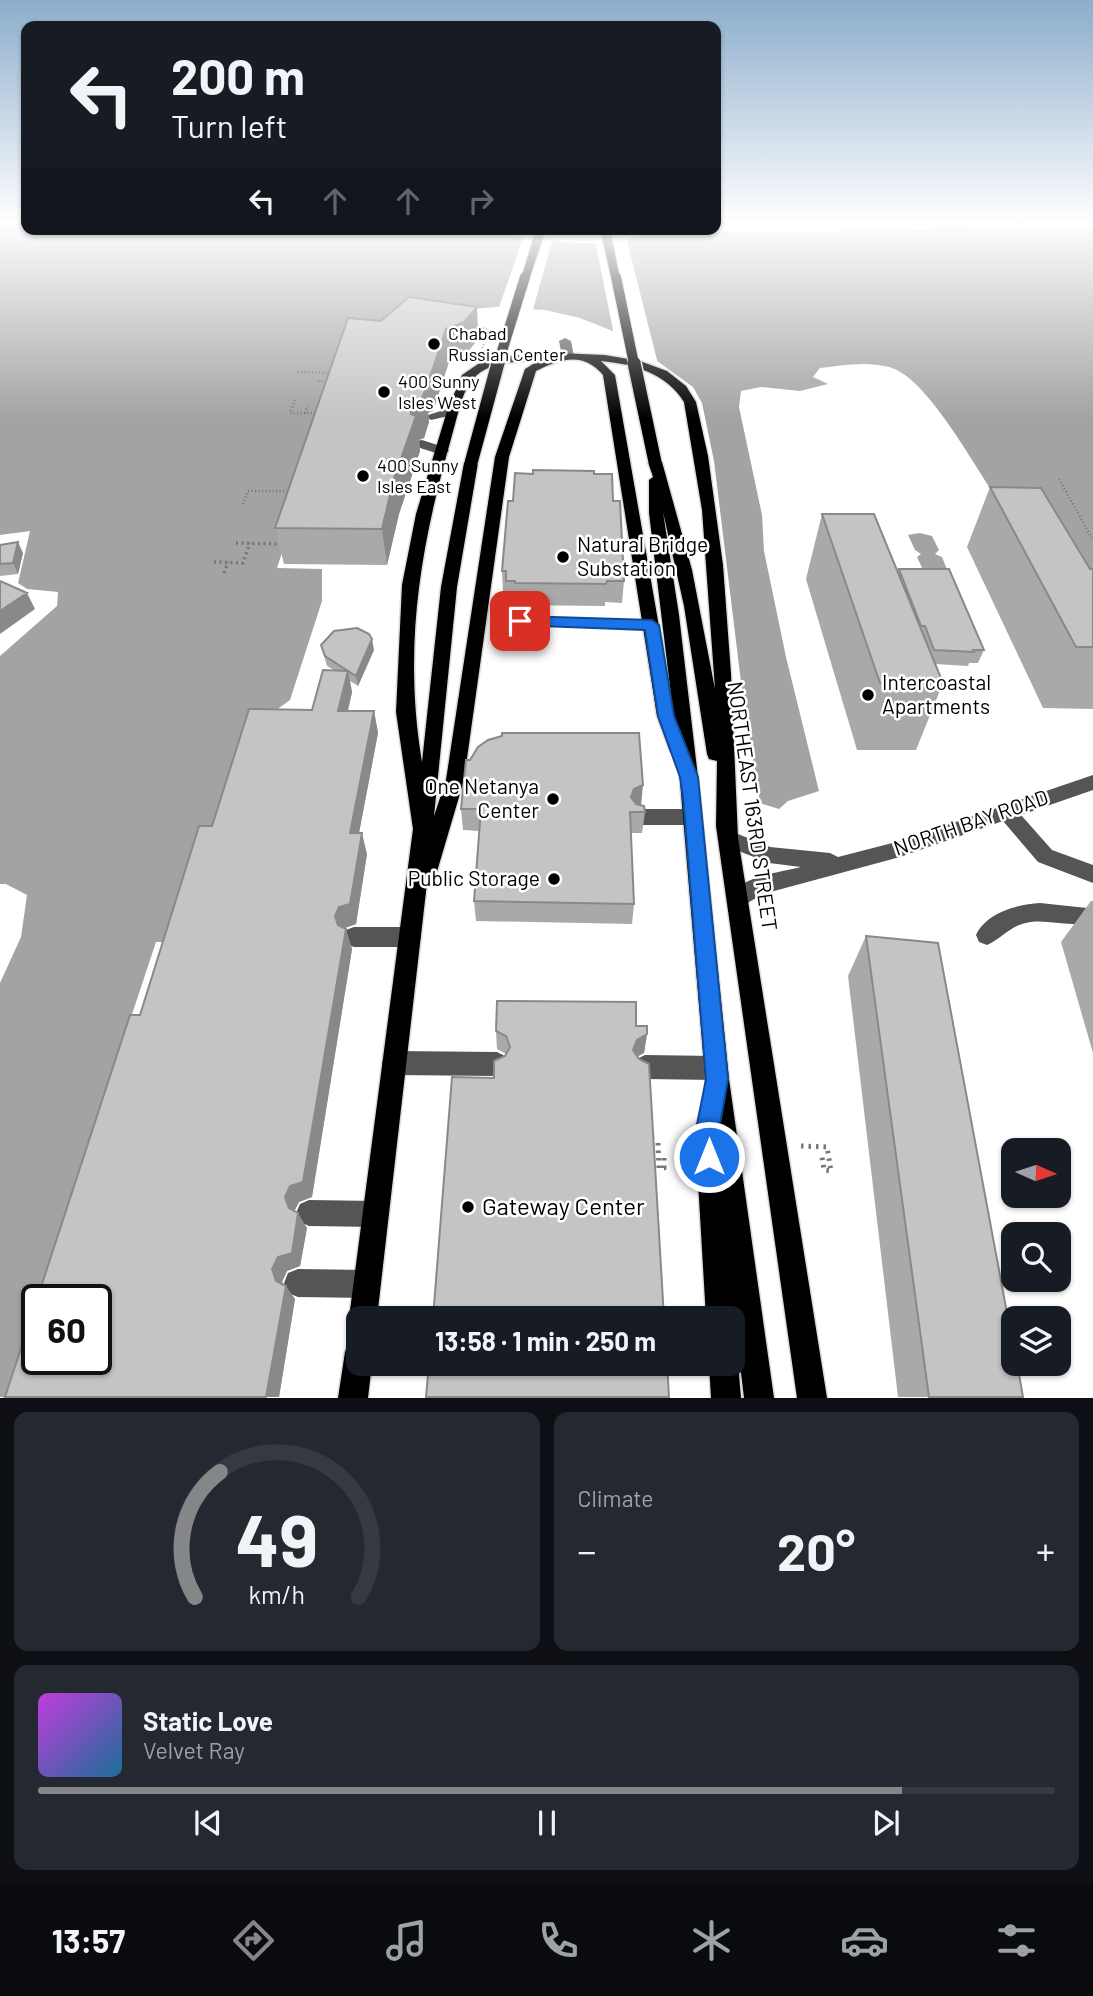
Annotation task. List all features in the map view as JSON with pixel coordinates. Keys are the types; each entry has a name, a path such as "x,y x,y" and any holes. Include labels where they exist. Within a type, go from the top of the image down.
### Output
{"main road":[{"path":"365,1306 423,829 449,587 471,463 498,362 522,289"},
{"name":"NORTHEAST 163RD STREET","path":"618,289 656,462 673,515 695,614 812,1398"},
{"path":"423,829 405,712 406,645 415,547 453,411 464,380 477,368 507,359 569,353 654,369 678,385 690,402 707,498 717,593 723,667 728,838"},
{"path":"411,930 455,780 502,457 531,369 540,362 569,353 601,366 609,375 666,716 689,777"},
{"path":"656,462 656,513 671,614 689,777 717,1074 759,1398"},
{"path":"717,1074 708,1130 719,1306"},
{"path":"353,1398 356,1376"},
{"path":"724,1376 726,1398"}],"street":[{"path":"431,416 453,411"},
{"path":"422,444 442,451"},
{"path":"520,621 652,625"},
{"name":"NORTH BAY ROAD","path":"737,900 757,887 900,849 1093,782"},
{"path":"1007,812 1045,856 1093,874"},
{"path":"641,817 693,817"},
{"name":"NORTH BAY ROAD","path":"728,838 769,855 848,862"},
{"path":"988,934 1003,922 1024,912 1079,915"},
{"path":"354,937 411,930"},
{"path":"394,1063 496,1064"},
{"path":"645,1067 717,1074"},
{"path":"309,1213 376,1214"},
{"path":"298,1283 368,1284"}],"path":[{"path":"465,306 485,306"},
{"path":"476,326 489,330 478,360"},
{"path":"298,372 338,373"},
{"path":"318,382 336,382"},
{"path":"295,400 290,413 326,413"},
{"path":"305,413 308,406"},
{"path":"1059,479 1093,540"},
{"path":"243,504 248,491 302,491"},
{"path":"279,496 280,491"},
{"path":"236,543 285,544"},
{"path":"214,562 243,563 250,543"},
{"path":"224,573 228,562"},
{"path":"658,1143 659,1168 664,1168 664,1153"},
{"path":"801,1146 827,1147 831,1171 824,1170 822,1157"}],"shaded area":[{"path":"0,289 1093,289 1093,595 1008,514 938,409 905,375 880,365 846,365 820,368 813,377 828,384 800,391 761,387 741,391 739,407 762,515 764,551 786,657 819,791 788,801 779,809 760,803 741,682 714,461 702,403 693,387 620,334 580,318 545,310 496,307 452,311 350,345 277,568 322,569 322,601 290,700 247,731 169,942 156,942 42,1284 21,1284 21,1356 9,1398 0,1397 0,983 21,937 27,895 6,884 0,884 0,656 57,606 58,592 27,589 18,583 30,531 0,535"},
{"path":"920,533 932,536 939,550 935,554 942,557 948,572 924,572 917,557 921,554 915,550 908,535"}],"pier":[{"path":"505,289 539,289 532,313 498,310"},
{"path":"605,289 639,289 659,368 614,335"}],"building":[{"path":"409,297 477,307 464,322 446,329 430,377 419,381 426,388 420,403 411,406 411,414 416,416 394,478 382,529 275,528 348,318 381,321"},
{"name":"Natural Bridge Substation","path":"533,470 612,474 613,501 620,501 624,581 607,581 606,584 506,581 506,571 502,571 508,501 513,501 515,473 533,474"},
{"path":"990,487 1041,488 1090,569 1093,569 1093,647 1076,647"},
{"path":"822,514 874,514 943,683 880,683"},
{"path":"18,542 13,563 0,564 0,545"},
{"path":"899,569 949,569 984,650 934,650 925,626 921,626"},
{"path":"0,581 27,593 0,611"},
{"path":"357,628 369,634 372,639 356,676 325,656 321,645 334,631"},
{"path":"323,670 348,671 338,711 374,711 350,833 362,833 350,904 339,907 335,916 338,925 346,929 303,1182 290,1186 285,1197 289,1208 298,1213 292,1253 278,1257 272,1269 276,1281 286,1286 266,1397 5,1397 21,1348 21,1375 112,1375 112,1284 42,1284 130,1015 140,1015 199,826 212,826 249,709 312,710"},
{"path":"502,733 639,733 643,785 634,789 631,797 636,804 644,806 645,812 630,812 634,904 474,901 481,809 461,809 466,760 470,760 478,747 488,740 502,736"},
{"path":"866,936 938,943 1006,1306 1001,1306 1001,1376 1019,1376 1023,1397 929,1397"},
{"path":"497,1001 636,1002 636,1026 647,1026 647,1034 637,1040 633,1050 639,1059 649,1064 663,1306 434,1306 452,1077 494,1078 494,1061 505,1056 510,1047 506,1036 496,1031"},
{"path":"428,1376 668,1376 669,1397 426,1397"}],"place":[{"name":"Chabad Russian Center","path":"434,344"},
{"name":"400 Sunny Isles West","path":"384,392"},
{"name":"400 Sunny Isles East","path":"363,476"},
{"name":"Natural Bridge Substation","path":"563,557"},
{"name":"Intercoastal Apartments","path":"868,695"},
{"name":"One Netanya Center","path":"553,799"},
{"name":"Public Storage","path":"554,879"},
{"name":"Gateway Center","path":"468,1207"}],"route":[{"path":"520,621 652,625 666,716 689,777 717,1079 708,1130 709,1157"}]}
